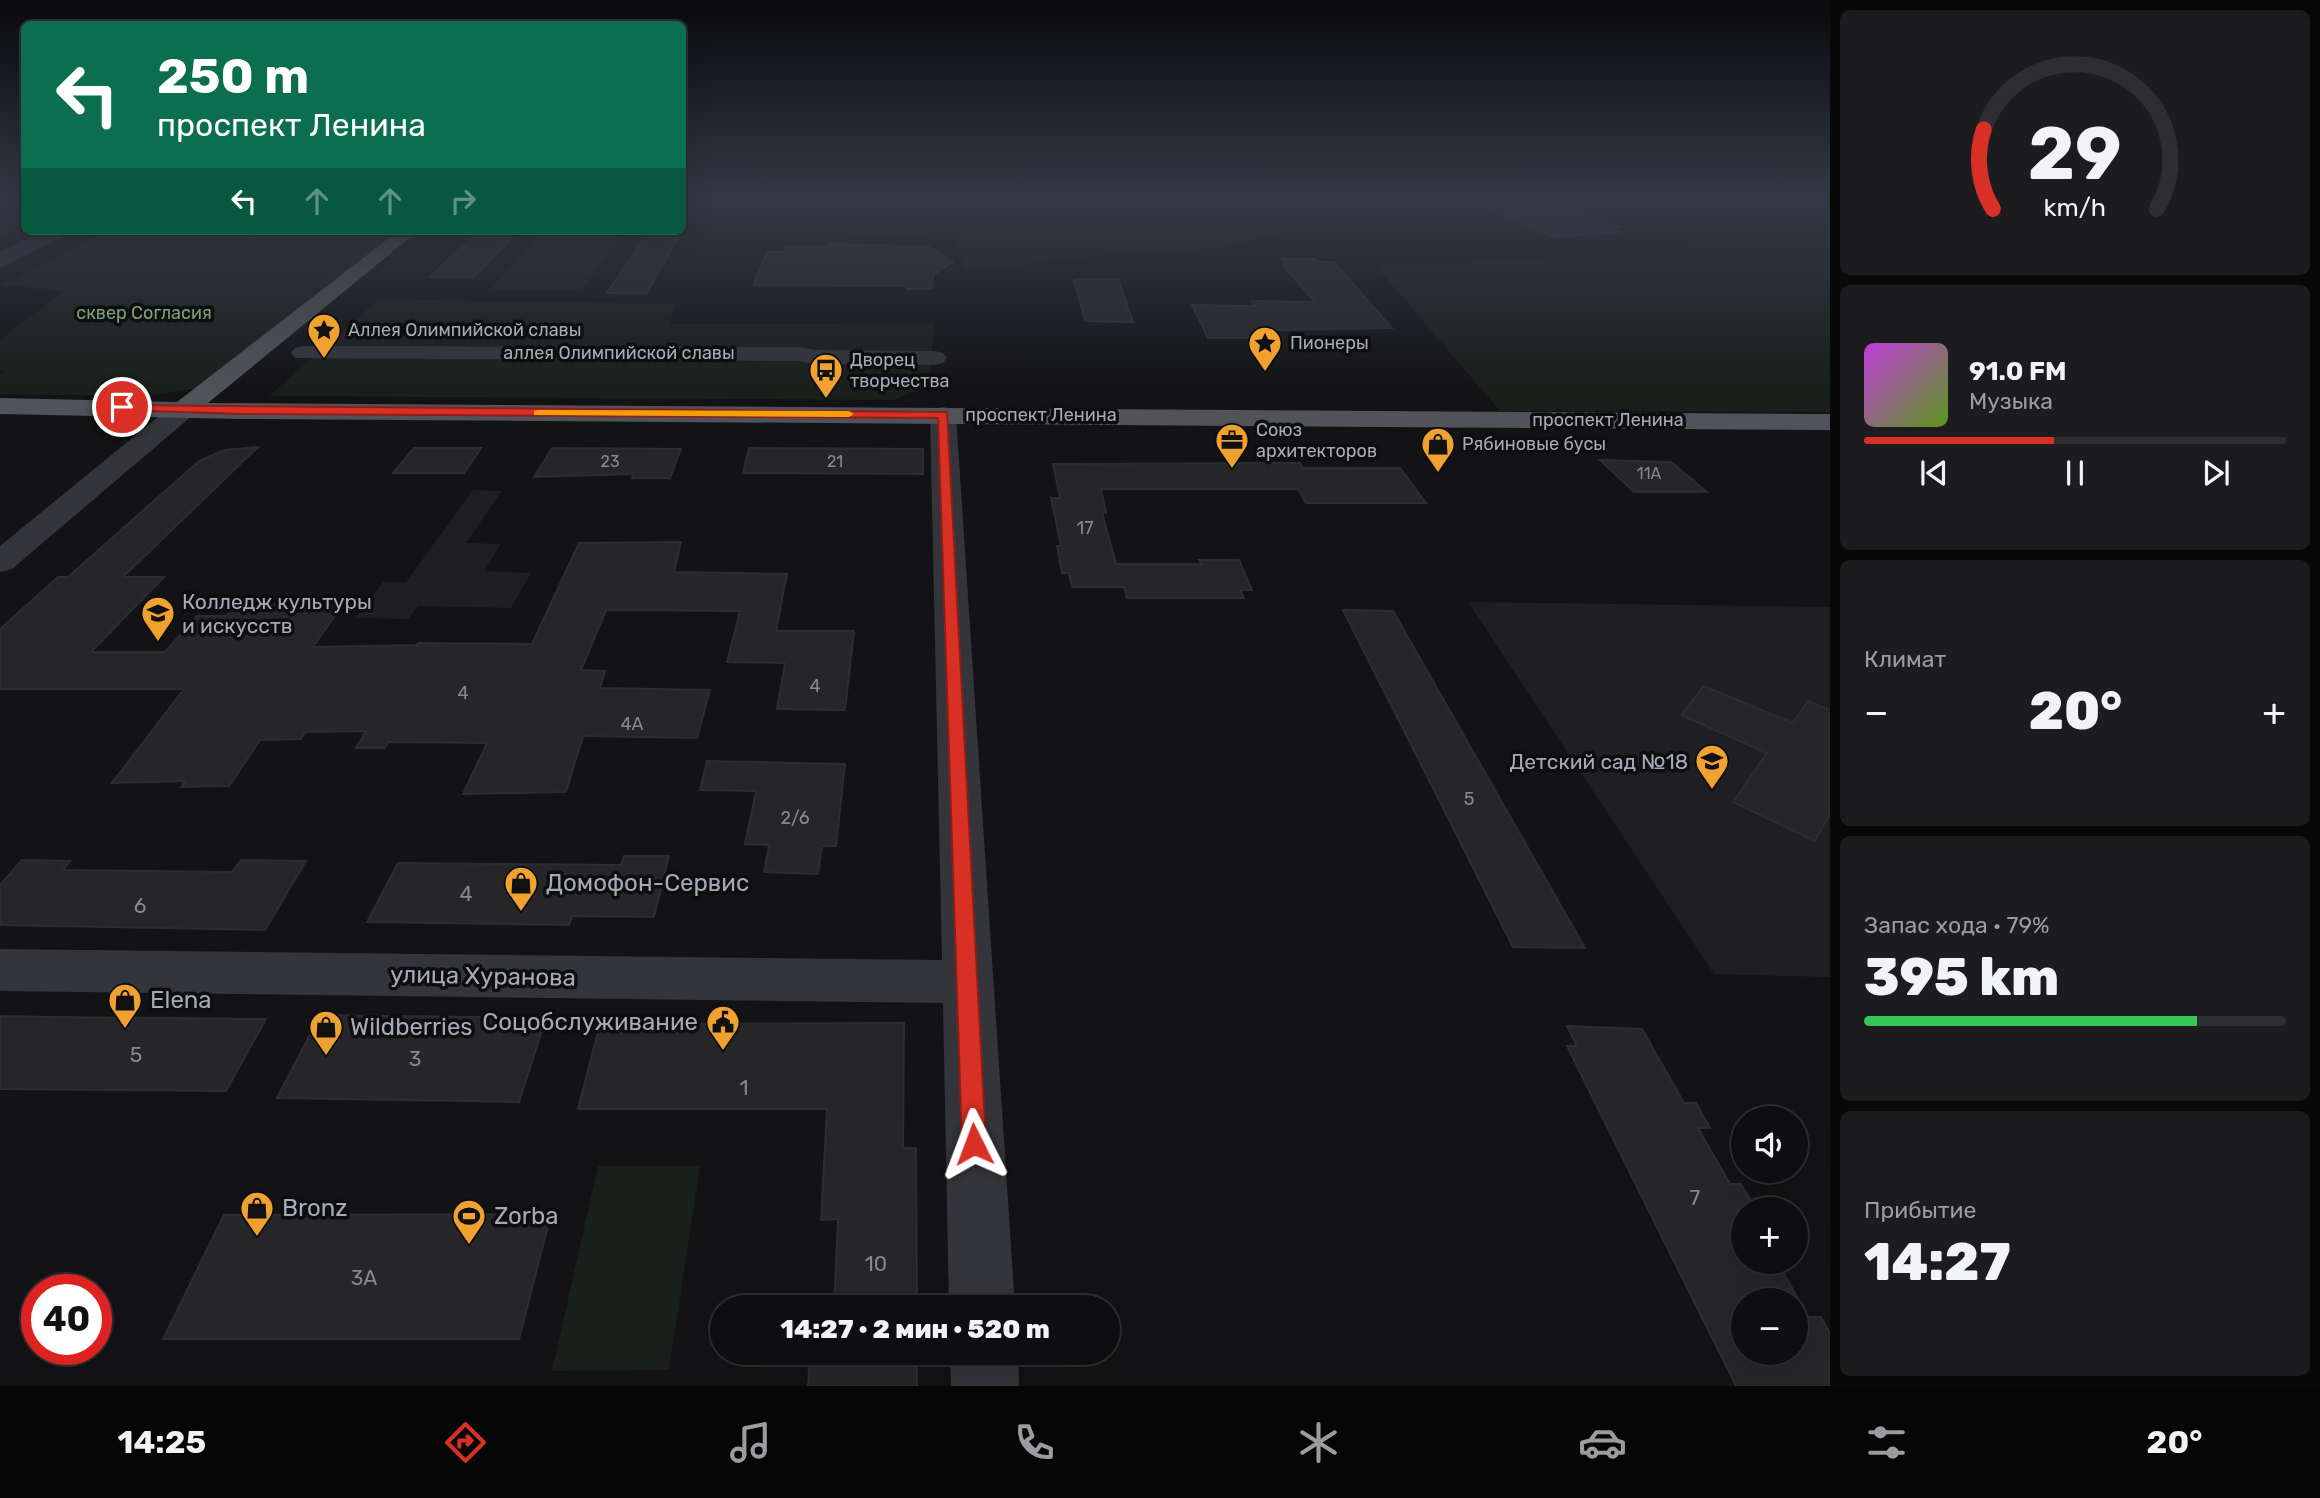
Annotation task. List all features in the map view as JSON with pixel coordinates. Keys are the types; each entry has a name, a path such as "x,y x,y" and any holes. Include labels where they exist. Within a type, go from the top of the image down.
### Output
{"main road":[{"path":"184,409 369,263"},
{"name":"проспект Ленина","path":"0,406 1830,422"}],"street":[{"name":"аллея Олимпийской славы","path":"303,353 785,354 815,357 935,358"},
{"path":"0,562 184,409"},
{"path":"943,415 981,1295"},
{"name":"улица Хуранова","path":"0,970 967,982"},
{"path":"984,1365 985,1386"}],"shaded area":[{"path":"473,490 502,491 466,543 501,544 484,571 531,573 511,608 418,606 408,619 355,618 383,582 406,582"},
{"name":"Детский сад №18","path":"1468,602 1830,607 1830,977 1714,974"}],"green space":[{"name":"сквер Согласия","path":"45,263 359,263 200,388 149,396 0,394 0,375 5,371 0,370 0,340 64,291 1,285"},
{"path":"515,263 601,263 581,291 490,290"},
{"path":"962,263 1032,263 1011,269 964,269"},
{"path":"1448,263 1830,263 1830,412 1500,411 1376,266"},
{"path":"379,299 675,304 670,324 934,323 929,385 894,400 269,396"},
{"path":"598,1166 700,1166 669,1370 552,1371"}],"building":[{"path":"445,263 488,263 474,277 430,277"},
{"path":"627,263 664,263 647,293 607,293"},
{"path":"762,263 952,263 933,275 932,289 907,289 907,286 753,285"},
{"path":"1285,263 1335,263 1392,328 1270,330 1275,338 1208,338 1192,305 1255,306 1252,301 1315,302 1284,266 1288,266"},
{"path":"1074,279 1118,279 1133,322 1085,321"},
{"path":"258,447 123,577 164,577 91,652 165,652 197,616 226,616 236,605 343,604 313,647 418,643 532,644 579,543 681,542 674,572 787,574 776,631 854,631 845,710 777,709 785,663 727,662 740,611 606,610 581,670 605,671 600,688 710,690 697,738 583,736 566,792 463,794 487,743 388,742 385,748 356,748 366,731 305,732 301,739 260,740 229,786 181,787 186,781 112,783 184,689 0,689 0,629 58,577 68,577 199,461 224,450"},
{"path":"414,448 481,448 464,473 393,473"},
{"path":"552,448 681,449 670,478 632,478 633,474 534,477"},
{"path":"749,448 923,449 923,474 743,473"},
{"path":"1600,460 1671,462 1707,492 1634,492"},
{"path":"1300,463 1303,468 1400,468 1426,503 1306,503 1298,489 1101,489 1106,513 1102,513 1116,564 1201,564 1199,560 1239,560 1252,590 1240,590 1244,598 1127,598 1124,587 1072,587 1069,573 1062,573 1057,546 1061,546 1051,498 1060,498 1053,464"},
{"path":"1343,610 1393,611 1585,948 1513,947"},
{"path":"1704,686 1793,723 1808,701 1830,710 1830,814 1815,841 1733,802 1767,753 1681,715"},
{"path":"707,761 845,764 836,846 822,846 818,874 764,872 769,845 745,844 756,791 700,790"},
{"path":"624,856 669,856 654,917 572,916 569,925 367,922 398,863 621,865"},
{"path":"22,860 70,861 63,870 232,872 241,860 306,861 265,930 0,925 0,885"},
{"path":"320,1015 546,1018 519,1102 277,1098"},
{"path":"0,1016 266,1019 226,1091 0,1089"},
{"path":"904,1023 903,1148 916,1148 917,1295 835,1295 838,1219 821,1220 827,1109 578,1109 600,1024"},
{"path":"1567,1026 1642,1029 1684,1103 1696,1103 1710,1128 1698,1128 1730,1184 1741,1184 1749,1197 1731,1197 1731,1274 1784,1274 1792,1288 1731,1288 1731,1365 1808,1365 1808,1317 1821,1317 1830,1333 1830,1386 1736,1386 1567,1046 1577,1046"},
{"path":"551,1214 519,1339 163,1339 224,1215"},
{"path":"809,1365 917,1365 917,1386 808,1386"}],"slow traffic":[{"path":"538,413 849,414"}],"place":[{"name":"Аллея Олимпийской славы","path":"324,360"},
{"name":"Пионеры","path":"1265,373"},
{"name":"Дворец творчества","path":"826,400"},
{"name":"Союз архитекторов","path":"1232,470"},
{"name":"Рябиновые бусы","path":"1438,474"},
{"name":"Колледж культуры и искусств","path":"158,643"},
{"name":"Детский сад №18","path":"1712,791"},
{"name":"Домофон-Сервис","path":"521,913"},
{"name":"Elena","path":"125,1030"},
{"name":"Соцобслуживание","path":"723,1052"},
{"name":"Wildberries","path":"326,1057"},
{"name":"Bronz","path":"257,1238"},
{"name":"Zorba","path":"469,1246"}],"route":[{"path":"122,407 240,411 943,415 947,448 974,1144"}]}
